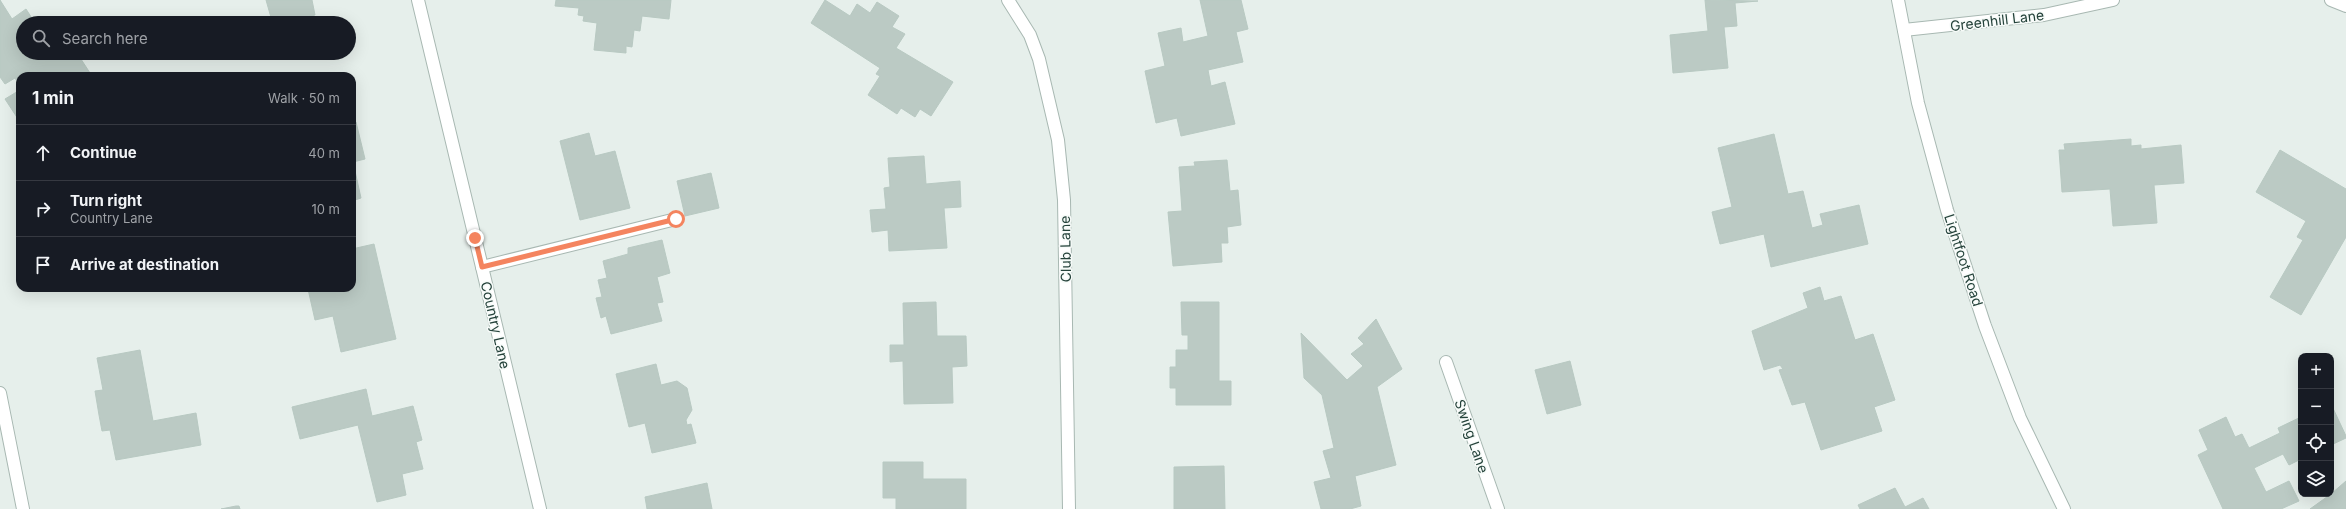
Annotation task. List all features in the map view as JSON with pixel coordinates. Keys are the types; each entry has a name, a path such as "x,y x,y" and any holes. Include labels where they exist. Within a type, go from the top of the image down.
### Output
{"street":[{"name":"Country Lane","path":"418,0 540,509"},
{"name":"Club Lane","path":"1008,0 1027,29 1039,59 1058,140 1064,200 1069,509"},
{"name":"Lightfoot Road","path":"1898,0 1918,103 1939,179 1985,326 2020,418 2064,509"},
{"name":"Greenhill Lane","path":"1904,30 2044,15 2113,0"},
{"path":"2331,0 2346,6"},
{"path":"482,267 676,219"},
{"name":"Swing Lane","path":"1446,362 1498,509"},
{"path":"0,393 23,509"}],"building":[{"path":"0,0 12,19 16,16 16,60 82,60 89,72 16,72 16,80 15,78 5,84 0,77"},
{"path":"266,0 312,0 315,15 311,16 271,16"},
{"path":"556,0 671,0 669,19 642,16 640,31 634,30 632,47 626,46 626,53 594,50 597,23 583,21 584,16 578,15 579,8 555,6"},
{"path":"825,0 850,16 857,4 870,13 877,2 899,16 892,27 905,34 896,48 953,82 931,116 920,109 915,117 901,108 897,114 868,95 880,76 876,74 880,68 811,23"},
{"path":"1200,0 1241,0 1248,29 1236,32 1243,62 1208,70 1211,86 1225,82 1235,124 1181,136 1177,118 1156,123 1145,71 1165,66 1158,33 1181,28 1183,42 1208,36"},
{"path":"1705,0 1758,1 1735,3 1737,26 1724,27 1728,68 1673,73 1670,35 1708,31"},
{"path":"26,9 30,16 16,16"},
{"path":"16,92 16,116 5,99"},
{"path":"356,122 365,159 356,161"},
{"path":"589,133 595,156 615,151 630,208 580,220 560,141"},
{"path":"1774,134 1788,194 1803,191 1812,228 1823,225 1820,214 1859,205 1868,244 1771,267 1764,234 1720,244 1712,212 1732,207 1718,148"},
{"path":"2131,139 2131,146 2141,145 2141,149 2181,145 2184,183 2154,185 2157,223 2113,226 2110,189 2062,192 2059,150 2065,150 2064,144"},
{"path":"2280,150 2346,189 2346,237 2301,315 2270,297 2303,240 2297,237 2306,221 2256,192"},
{"path":"924,156 926,184 960,181 961,207 944,208 947,248 889,251 888,230 872,232 870,210 886,209 884,188 890,187 888,158"},
{"path":"1227,160 1230,191 1238,190 1241,225 1227,227 1228,243 1221,243 1222,262 1173,266 1168,212 1182,211 1179,167 1195,166 1194,162"},
{"path":"711,173 719,208 685,216 677,181"},
{"path":"356,176 361,198 356,200"},
{"path":"662,240 670,273 657,277 663,302 657,303 662,321 611,334 606,316 601,318 596,298 602,297 598,280 607,278 603,261 628,254 628,248"},
{"path":"374,244 396,339 341,352 333,316 315,320 309,292 356,292 356,248"},
{"path":"1820,287 1824,301 1841,296 1855,340 1873,334 1895,400 1874,407 1882,431 1821,450 1805,402 1792,405 1779,370 1783,369 1780,365 1764,370 1752,331 1808,308 1803,293"},
{"path":"936,302 937,336 966,336 967,366 952,367 953,403 904,404 903,361 890,362 890,345 904,345 903,303"},
{"path":"1181,302 1219,302 1219,381 1231,381 1231,405 1176,405 1176,388 1170,388 1170,367 1176,367 1176,350 1188,350 1188,335 1182,335"},
{"path":"1376,319 1402,369 1377,387 1396,465 1355,476 1361,506 1350,509 1321,509 1314,482 1331,478 1323,451 1334,448 1322,395 1304,378 1301,333 1347,380 1363,366 1351,354 1364,344 1358,338"},
{"path":"140,350 153,421 196,413 201,445 116,460 110,430 102,431 99,415 95,391 103,390 97,358"},
{"path":"1570,361 1581,405 1547,414 1535,370"},
{"path":"656,364 661,385 677,381 687,388 692,410 686,420 687,425 691,424 696,443 652,453 645,423 629,427 616,374"},
{"path":"366,389 372,416 413,406 422,440 416,442 423,469 402,474 406,495 377,502 358,425 300,439 292,407"},
{"path":"2334,410 2346,436 2346,438 2334,444"},
{"path":"2226,417 2235,437 2242,434 2249,448 2280,433 2278,428 2298,418 2298,460 2289,465 2283,454 2254,468 2266,492 2289,481 2299,501 2281,509 2223,509 2198,455 2208,450 2199,430"},
{"path":"883,462 923,462 923,479 966,479 966,509 896,509 896,498 883,498"},
{"path":"1224,466 1225,509 1174,509 1174,467"},
{"path":"2346,481 2346,509 2310,509 2327,497 2334,497 2334,491"},
{"path":"707,483 712,509 647,509 645,497"},
{"path":"1895,488 1905,507 1923,498 1929,509 1860,509 1858,505"},
{"path":"239,506 240,509 221,509"}],"route":[{"path":"475,238 482,267 676,219"}]}
